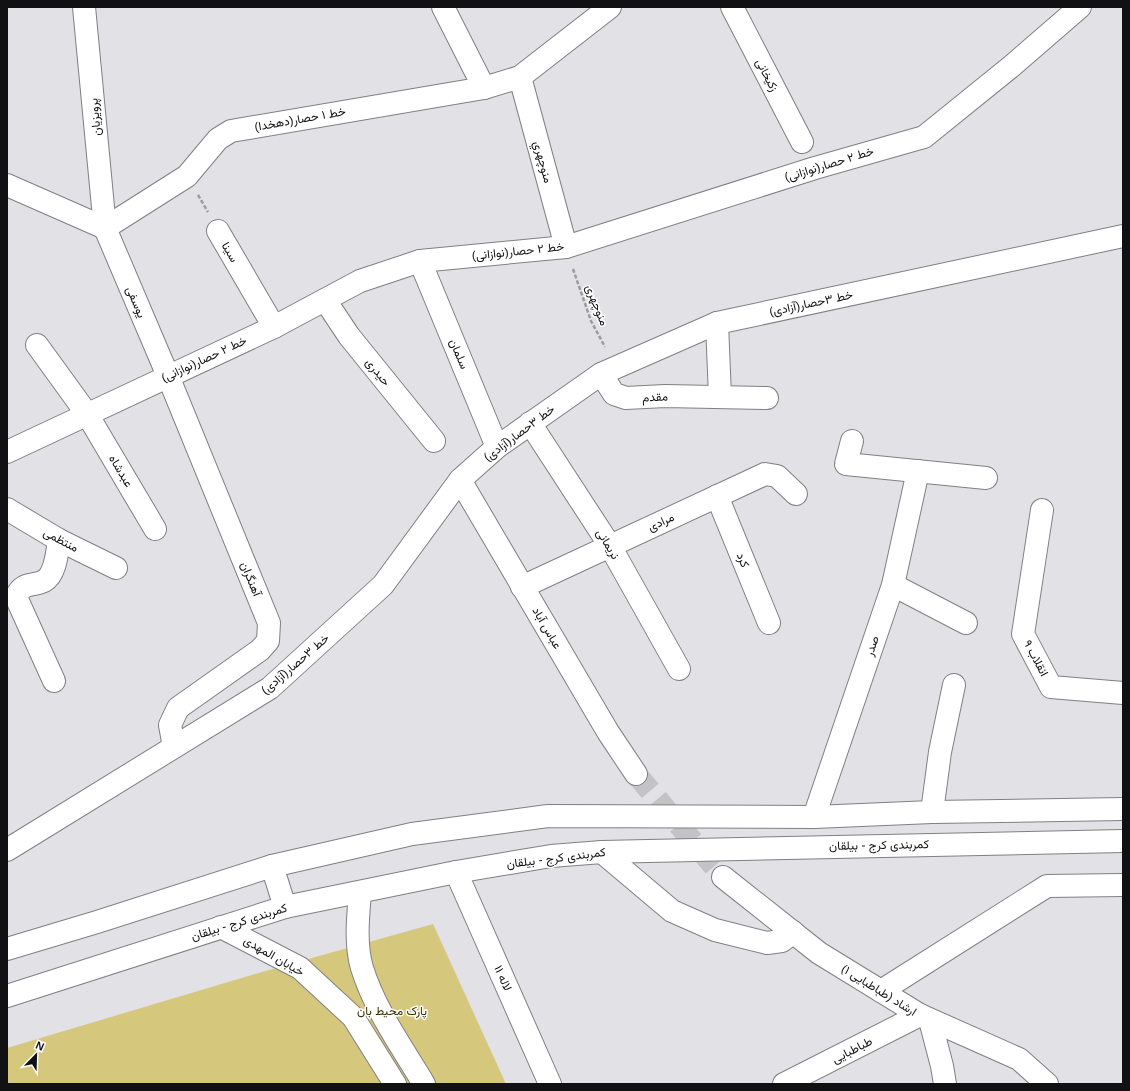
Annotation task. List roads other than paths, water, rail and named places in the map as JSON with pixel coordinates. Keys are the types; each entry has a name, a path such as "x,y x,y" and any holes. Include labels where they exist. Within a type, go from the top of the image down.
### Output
{"main road":[{"name":"پرویزیان","path":"84,7 105,228"},
{"path":"443,7 484,88"},
{"name":"خط ۱ حصار(دهخدا)","path":"105,228 187,176 218,139 231,131 484,88 520,77 610,7"},
{"name":"زکیخانی","path":"732,7 802,142"},
{"name":"خط ۲ حصار(نوازانی)","path":"7,452 274,327 360,281 420,261 566,247 815,168 924,137 1013,65 1080,7"},
{"name":"منوچهري","path":"520,77 566,247"},
{"path":"7,185 105,228"},
{"name":"یوسفی","path":"105,228 168,376"},
{"name":"سینا","path":"218,231 274,327"},
{"name":"خط ۳حصار(آزادی)","path":"7,850 270,688 383,585 460,480 497,447 608,371 716,323 1123,236"},
{"name":"سلمان","path":"420,261 497,447"},
{"name":"حیدری","path":"325,300 349,336 434,440"},
{"path":"716,323 720,397"},
{"name":"عبدشاه","path":"37,345 87,414 155,528"},
{"name":"مقدم","path":"608,371 614,394 626,398 665,396 767,398"},
{"name":"آهنگران","path":"168,376 269,623 268,640 260,650 178,708 170,725 174,747"},
{"name":"نریمانی","path":"530,424 610,546 679,669"},
{"path":"852,441 846,464 986,478"},
{"name":"صدر","path":"814,817 893,585 918,471"},
{"name":"مرادی","path":"522,587 765,474 777,476 796,494"},
{"name":"عباس آباد","path":"460,480 608,732 636,774"},
{"name":"کرد","path":"717,496 769,623"},
{"name":"منتظمی","path":"7,509 59,540 116,568"},
{"name":"انقلاب ۹","path":"1042,510 1023,634 1051,687 1123,693"},
{"path":"54,681 16,597 19,590 25,586 45,580 50,574 54,567 59,540"},
{"path":"893,585 966,623"},
{"path":"932,812 940,752 954,685"},
{"path":"7,949 97,922 197,888 272,866 412,834 548,816 814,817 932,812 1123,809"},
{"name":"کمربندی کرج - بیلقان","path":"7,996 285,907 456,872 551,856 602,852 1123,840"},
{"path":"602,852 672,911 715,930 766,943 782,941 793,932"},
{"path":"272,866 285,907"},
{"name":"لاله ۱۱","path":"456,872 550,1084"},
{"name":"ارشاد (طباطبایی ۱)","path":"723,877 819,953 881,992 925,1017 1019,1059 1047,1084"},
{"path":"881,992 1047,886 1123,885"},
{"path":"360,892 357,932 362,968 376,1004 424,1084"},
{"name":"خیابان المهدی","path":"221,927 300,968 353,1017 395,1084"},
{"path":"353,1017 376,1004"},
{"path":"925,1017 942,1066 944,1084"},
{"name":"طباطبایی","path":"784,1084 925,1017"}],"tunnel":[{"path":"636,774 723,877"}],"park label":[{"name":"پارک محیط بان","path":"392,1011"}]}
